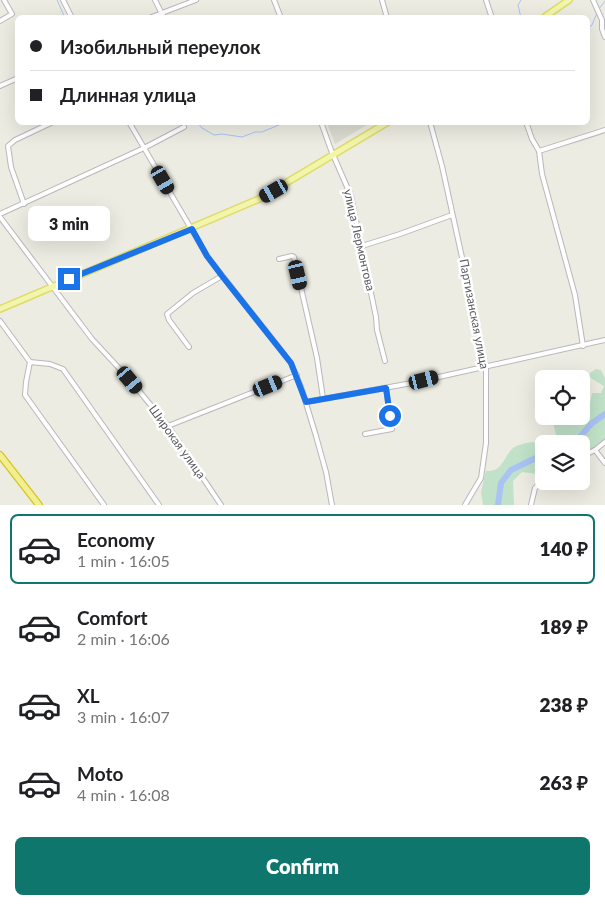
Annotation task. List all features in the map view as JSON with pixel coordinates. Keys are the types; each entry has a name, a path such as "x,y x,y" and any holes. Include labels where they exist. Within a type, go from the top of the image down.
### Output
{"highway":[{"path":"0,455 39,505"}],"main road":[{"path":"547,15 569,0"},
{"path":"0,309 259,199 383,125"}],"street":[{"path":"0,20 12,14 4,0"},
{"path":"63,0 70,15"},
{"path":"155,0 162,15"},
{"path":"156,15 196,0"},
{"path":"274,0 280,15"},
{"path":"382,0 386,15"},
{"path":"486,0 491,15"},
{"path":"593,0 600,16 605,37"},
{"path":"0,86 15,79"},
{"path":"24,204 11,167 8,146 15,140 47,125"},
{"path":"131,125 207,256 284,353 297,375 326,472 332,505"},
{"name":"улица Лермонтова","path":"322,125 333,156 352,196 378,330 386,361"},
{"name":"Партизанская улица","path":"431,125 442,166 486,367 486,433 481,478 466,505"},
{"path":"527,125 532,140 539,151 542,174 575,295 583,346"},
{"path":"0,216 184,127"},
{"path":"539,151 605,130"},
{"path":"362,246 452,215"},
{"name":"Широкая улица","path":"0,216 92,339 130,380 168,426 221,505"},
{"path":"278,259 294,257 317,358 323,398"},
{"path":"189,347 169,320 168,314 193,293 222,276"},
{"path":"0,321 30,362 25,395 104,505"},
{"path":"306,402 386,388 605,340"},
{"path":"30,362 50,364 63,369 159,505"},
{"path":"168,426 297,375"},
{"path":"365,434 392,429 386,388"},
{"path":"590,452 605,442"},
{"path":"595,450 605,463"},
{"path":"531,505 535,487"}],"shaded area":[{"path":"328,125 367,125 335,144"}],"green space":[{"path":"596,369 601,370 605,378 605,440 590,451 590,435 556,435 554,425 590,425 592,393 601,393 604,386 590,378 590,373"},
{"path":"535,442 535,474 522,472 513,481 514,505 483,505 481,492 486,471 492,471 499,467 509,453 521,444"}],"waterway":[{"path":"57,0 64,15"},
{"path":"520,15 518,5 521,0"},
{"path":"599,9 605,1"},
{"path":"590,27 597,13"},
{"path":"200,125 214,135 222,134 242,137 279,125"},
{"path":"582,435 591,424 605,414"},
{"path":"498,505 501,483 511,470 535,458"}],"route":[{"path":"69,279 192,229 207,256 291,363 306,402 386,388 390,416"}]}
